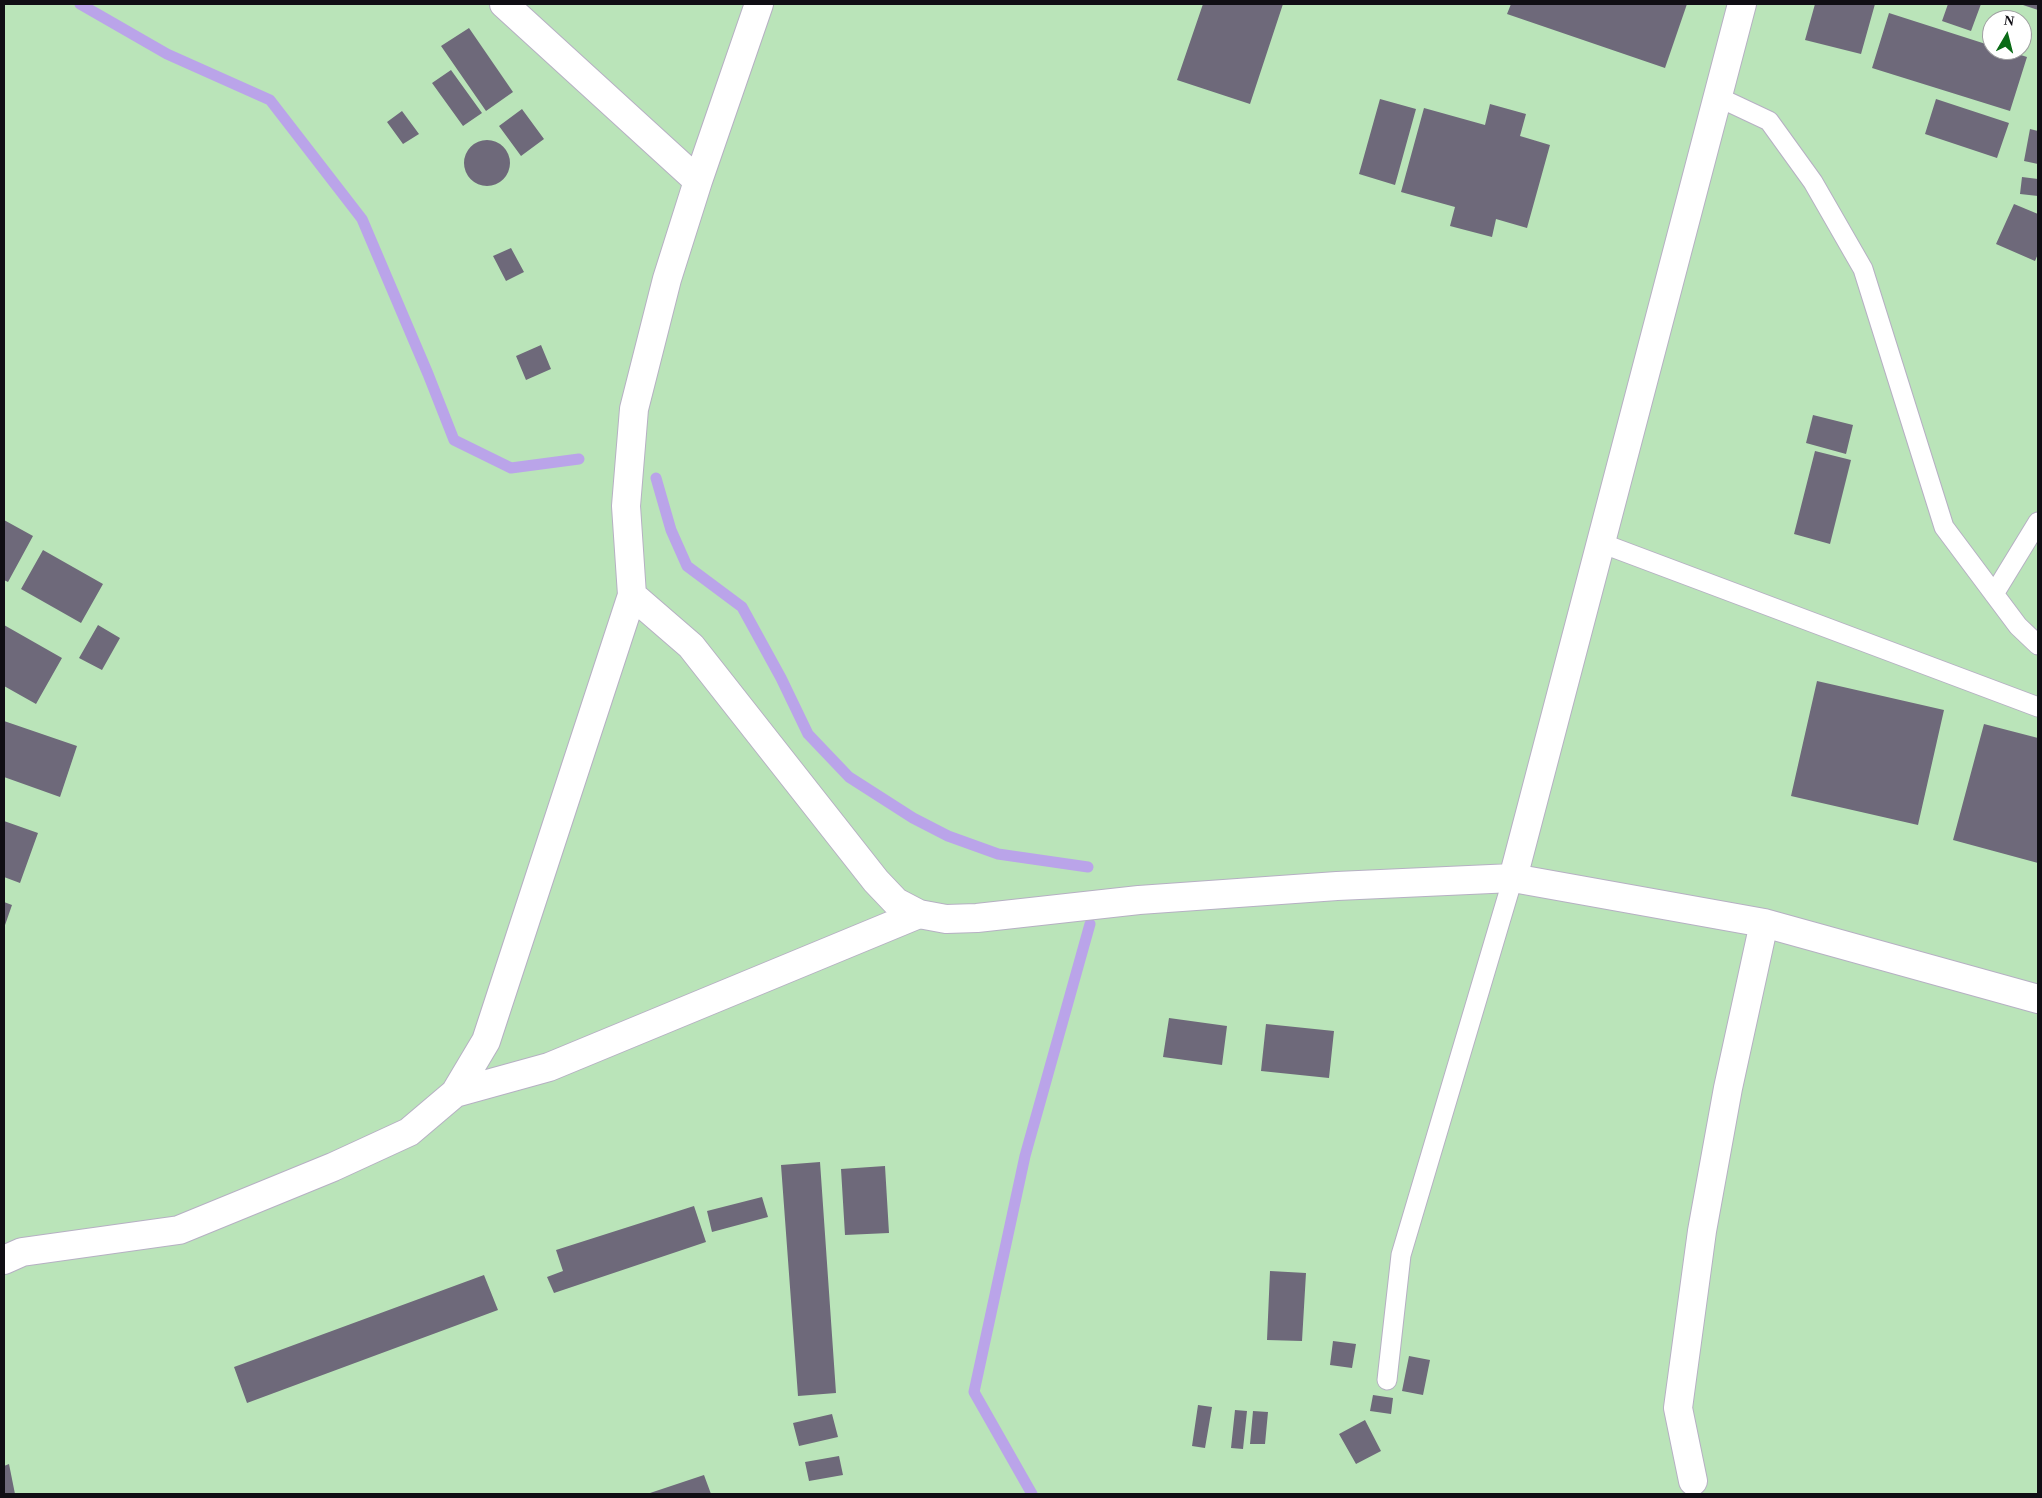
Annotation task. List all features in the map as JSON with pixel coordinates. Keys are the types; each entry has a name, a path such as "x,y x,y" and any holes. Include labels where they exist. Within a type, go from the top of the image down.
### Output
{"street":[{"path":"504,4 698,181"},
{"path":"10,1253 179,1230 334,1167 409,1132 455,1093 486,1041 632,595 626,506 634,409 667,279 698,181 759,4"},
{"path":"1513,878 1742,4"},
{"path":"632,595 691,646 876,881 896,902 920,914 946,919 977,918 1140,900 1337,886 1513,878 1764,923 2038,999"},
{"path":"455,1093 549,1067 920,914"},
{"path":"1693,1481 1678,1408 1679,1398 1702,1231 1728,1088 1764,923"}],"lane":[{"path":"1718,98 1769,120 1813,182 1863,269 1944,527 2018,626 2038,645"},
{"path":"1994,594 2038,522"},
{"path":"1601,543 2038,707"},
{"path":"1387,1380 1401,1255 1513,878"}],"green space":[{"path":"4,4 2038,4 2038,1494 4,1494"}],"building":[{"path":"1203,4 1283,4 1250,104 1177,80"},
{"path":"1511,4 1687,4 1665,68 1507,14"},
{"path":"1815,4 1875,4 1861,54 1805,40"},
{"path":"1948,4 1981,4 1971,31 1942,21"},
{"path":"2020,4 2038,4 2038,10"},
{"path":"1889,13 1982,43 1982,60 2026,60 2010,111 1872,68"},
{"path":"469,28 513,92 486,111 441,46"},
{"path":"451,70 482,113 463,126 432,83"},
{"path":"1380,99 1416,109 1395,185 1359,174"},
{"path":"1936,99 2009,123 1997,158 1925,134"},
{"path":"1490,104 1526,114 1520,136 1550,145 1527,228 1496,219 1492,237 1450,226 1455,207 1401,192 1424,108 1485,125"},
{"path":"522,109 544,139 521,156 499,126"},
{"path":"402,111 419,134 403,144 387,122"},
{"path":"2030,129 2038,131 2038,164 2024,161"},
{"path":"487,140 500,144 506,150 510,163 506,176 500,182 487,186 474,182 468,176 464,163 468,150 474,144"},
{"path":"2022,177 2038,179 2038,196 2020,194"},
{"path":"2014,204 2038,214 2038,254 2035,261 1996,244"},
{"path":"511,248 524,272 506,281 493,256"},
{"path":"541,345 551,369 526,380 516,356"},
{"path":"1813,415 1853,425 1846,454 1806,443"},
{"path":"1815,451 1851,460 1830,544 1794,534"},
{"path":"4,520 33,536 8,582 4,580"},
{"path":"43,550 103,584 81,623 21,589"},
{"path":"4,625 62,658 36,704 4,686"},
{"path":"98,625 120,638 102,670 79,658"},
{"path":"1817,681 1944,710 1918,825 1791,796"},
{"path":"4,721 77,746 60,797 4,777"},
{"path":"1984,724 2038,738 2038,863 1953,840"},
{"path":"4,821 38,833 20,883 4,877"},
{"path":"4,902 12,905 4,928"},
{"path":"1169,1018 1227,1026 1222,1065 1163,1057"},
{"path":"1266,1024 1334,1031 1329,1078 1261,1071"},
{"path":"820,1162 836,1393 798,1396 781,1165"},
{"path":"885,1166 889,1233 845,1235 841,1169"},
{"path":"762,1197 768,1217 712,1232 707,1211"},
{"path":"694,1206 706,1242 554,1293 547,1277 563,1271 556,1250"},
{"path":"1270,1271 1306,1273 1302,1341 1267,1340"},
{"path":"484,1275 498,1310 247,1403 234,1367"},
{"path":"1333,1341 1356,1344 1352,1368 1330,1365"},
{"path":"1409,1356 1430,1360 1423,1395 1402,1391"},
{"path":"1373,1395 1393,1398 1391,1414 1370,1411"},
{"path":"1198,1405 1212,1407 1205,1448 1192,1446"},
{"path":"1235,1410 1247,1411 1243,1449 1231,1448"},
{"path":"1253,1411 1268,1412 1265,1444 1250,1444"},
{"path":"832,1414 838,1437 799,1446 793,1423"},
{"path":"1365,1420 1381,1451 1356,1464 1339,1434"},
{"path":"839,1456 843,1475 809,1481 805,1462"},
{"path":"9,1464 15,1494 4,1494 4,1466"},
{"path":"704,1475 711,1494 647,1494"}],"waterway":[{"path":"80,4 167,54 270,100 362,219 454,440 511,468 579,459"},
{"path":"656,478 671,530 687,566 742,607 781,678 808,734 849,777 913,818 948,836 998,854 1088,867"},
{"path":"1032,1494 974,1392 1025,1156 1090,924"}]}
